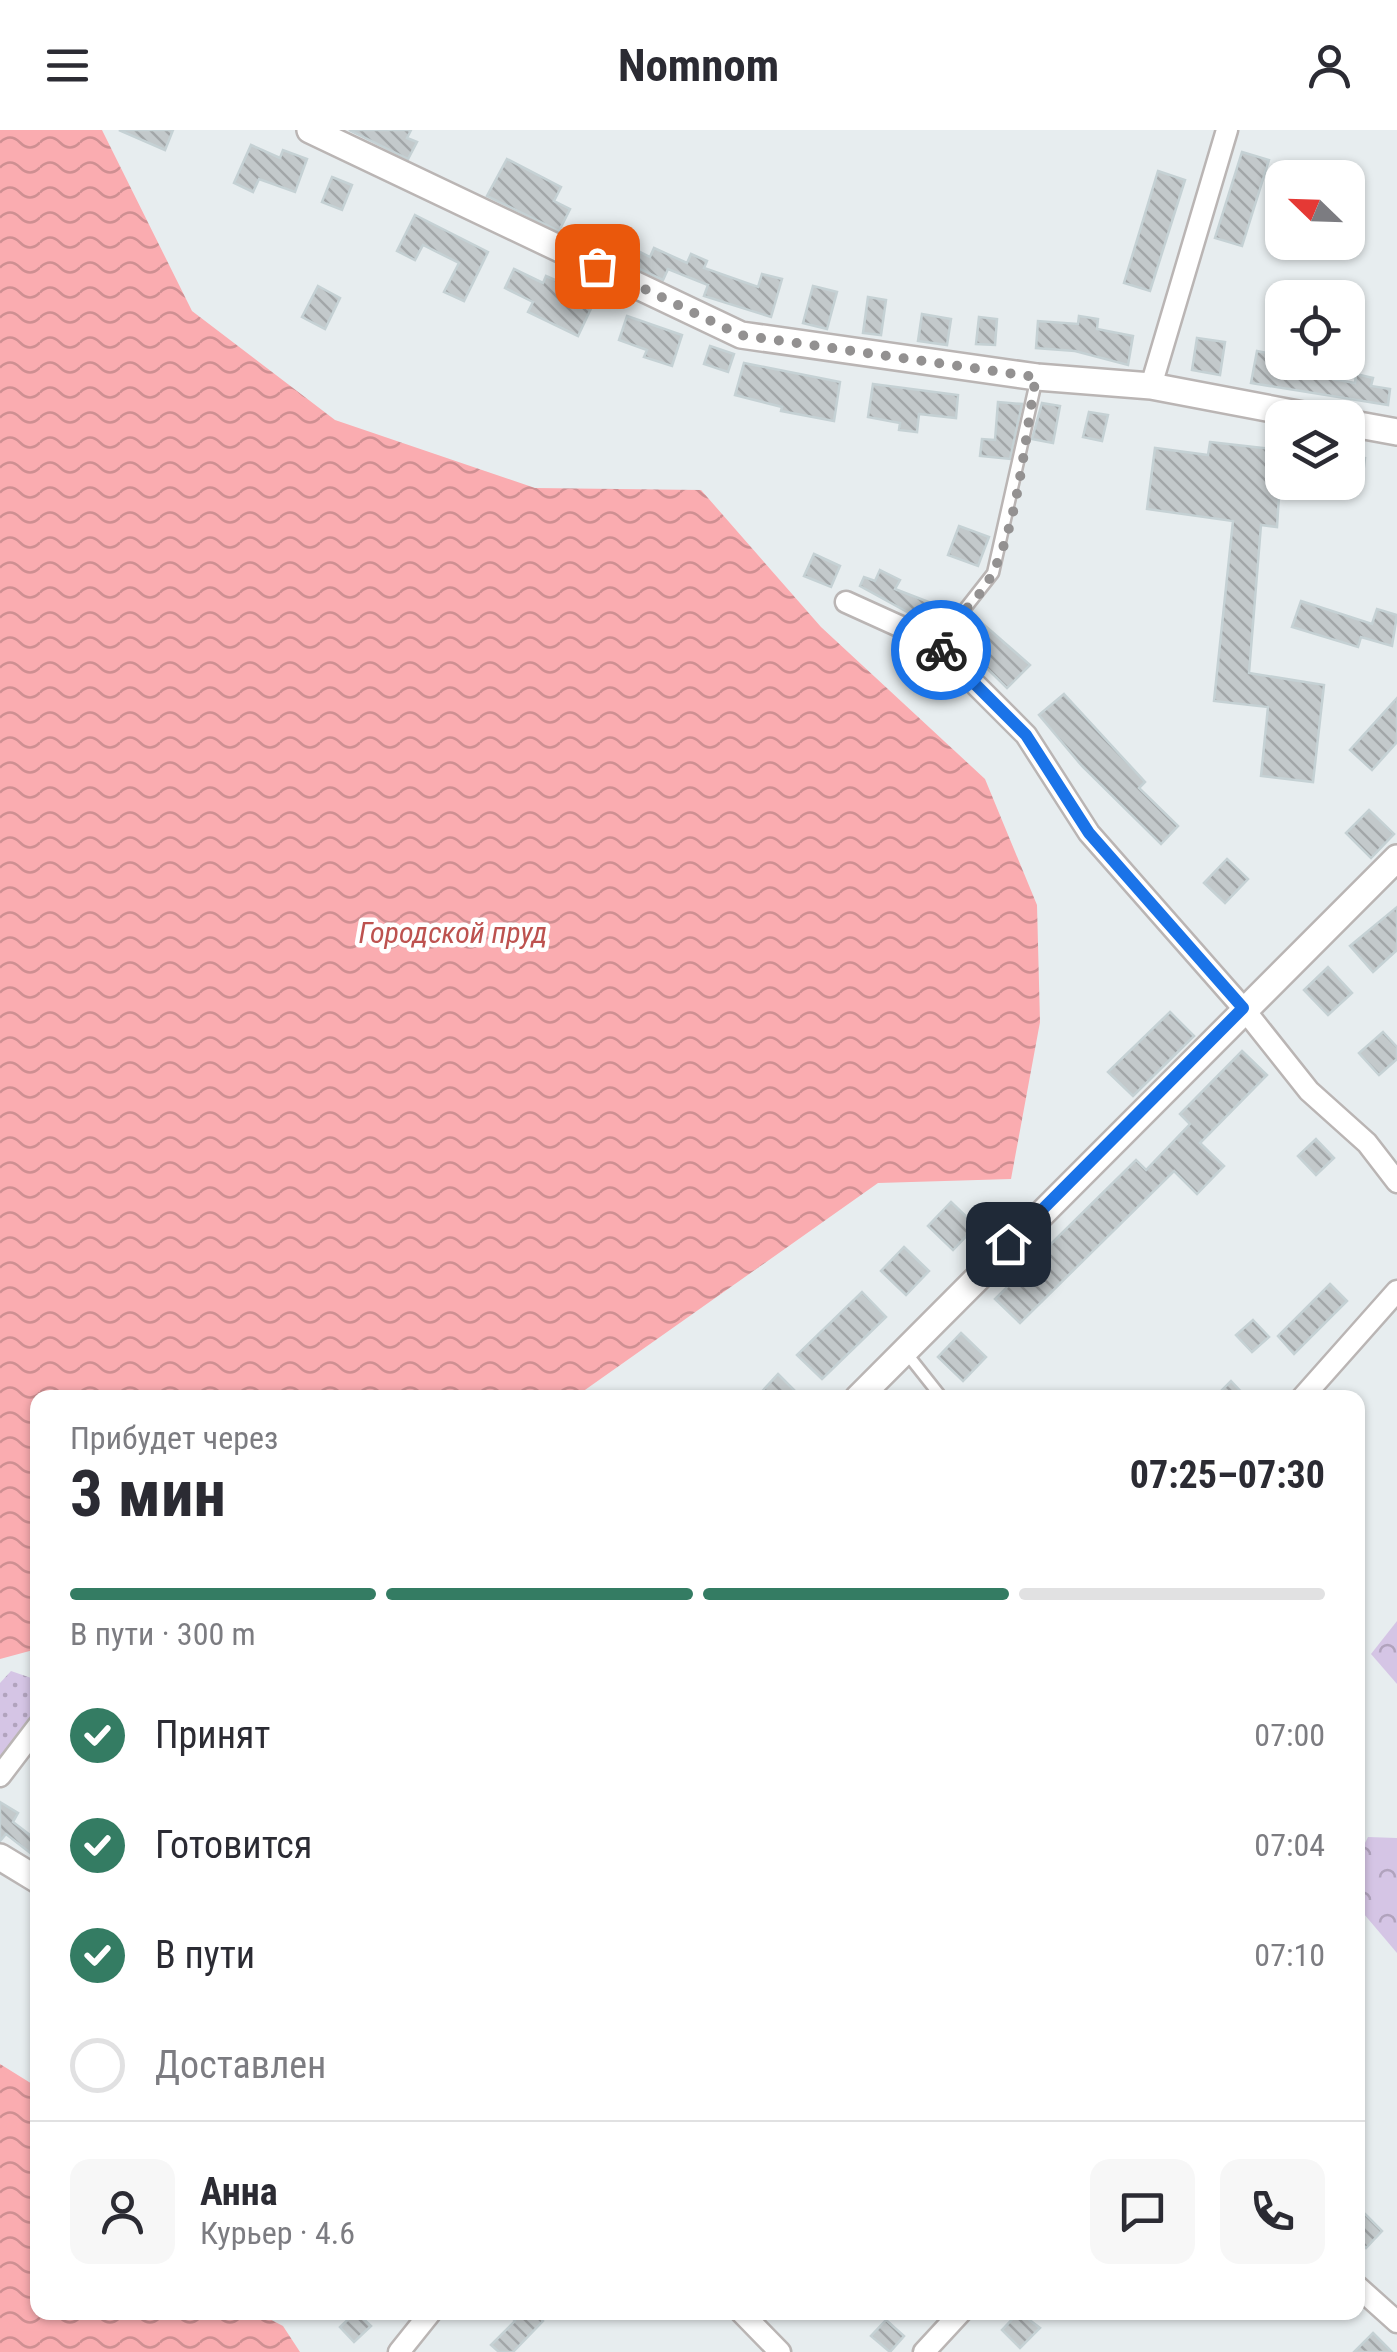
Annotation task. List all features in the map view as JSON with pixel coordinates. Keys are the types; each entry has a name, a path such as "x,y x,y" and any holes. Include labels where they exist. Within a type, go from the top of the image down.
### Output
{"street":[{"path":"310,130 740,335 1036,377 1151,386 1265,408"},
{"path":"1151,386 1226,130"},
{"path":"1365,426 1397,432"},
{"path":"846,602 932,641 1026,735 1089,833 1243,1008 1308,1091 1366,1143 1397,1182"},
{"path":"866,1390 1397,858"},
{"path":"1309,1390 1397,1291"},
{"path":"0,1776 30,1737"},
{"path":"0,1857 30,1875"},
{"path":"1365,2294 1397,2322"},
{"path":"399,2352 424,2320"},
{"path":"748,2320 780,2352"},
{"path":"924,2352 954,2320"}],"lane":[{"path":"932,641 960,615 993,573 1010,514 1036,377"},
{"path":"904,1350 936,1390"}],"green space":[{"path":"1397,1621 1397,1684 1371,1654"},
{"path":"11,1671 30,1678 30,1722 0,1762 0,1683"},
{"path":"1368,1837 1397,1838 1397,1953 1365,1915"}],"water":[{"name":"Городской пруд","path":"0,130 102,130 192,311 335,420 535,488 701,490 821,627 985,779 1037,905 1040,1022 1011,1179 878,1183 585,1390 30,1390 30,1651 0,1659"},
{"path":"0,2064 30,2083 30,2320 271,2320 283,2326 300,2352 0,2352"}],"building":[{"path":"119,130 173,130 165,150"},
{"path":"349,130 411,130 407,138 417,142 408,159"},
{"path":"251,145 280,158 283,150 307,159 295,192 259,179 253,192 234,183"},
{"path":"1242,152 1269,160 1265,160 1265,173 1242,246 1215,238"},
{"path":"507,159 561,187 554,201 570,209 559,231 487,196"},
{"path":"1158,171 1185,180 1150,291 1124,283"},
{"path":"332,177 352,185 342,210 322,202"},
{"path":"415,215 488,252 464,301 444,292 459,263 423,245 415,260 397,251"},
{"path":"607,235 650,257 654,248 687,263 691,254 707,261 704,268 758,287 762,274 782,279 771,317 704,296 708,285 668,269 663,280 599,250"},
{"path":"514,269 543,283 546,276 596,298 578,336 528,312 533,302 505,288"},
{"path":"318,286 340,298 325,329 302,317"},
{"path":"813,286 837,292 827,329 803,323"},
{"path":"868,297 886,300 881,335 863,333"},
{"path":"922,314 951,319 947,345 918,341"},
{"path":"627,316 682,335 672,366 644,357 647,350 619,340"},
{"path":"1079,316 1098,319 1097,329 1133,336 1128,365 1075,351 1036,348 1038,321 1078,324"},
{"path":"979,317 997,319 995,345 976,344"},
{"path":"1197,338 1225,342 1220,375 1192,370"},
{"path":"710,346 734,354 728,372 704,364"},
{"path":"1257,351 1265,353 1265,380 1355,383 1365,380 1365,376 1373,378 1371,386 1390,389 1388,405 1251,383"},
{"path":"744,363 840,382 834,421 781,411 782,407 735,395"},
{"path":"873,384 958,395 956,418 919,414 917,432 899,430 900,423 868,417"},
{"path":"998,402 1022,404 1010,459 980,456 982,439 995,440"},
{"path":"1042,403 1060,406 1053,443 1032,439"},
{"path":"1089,412 1108,415 1102,441 1083,437"},
{"path":"1210,442 1265,448 1265,500 1279,500 1277,527 1261,525 1249,673 1324,685 1313,782 1261,776 1268,707 1214,701 1233,521 1147,509 1155,448 1208,455"},
{"path":"959,526 989,537 978,566 948,555"},
{"path":"814,554 840,566 831,587 804,576"},
{"path":"880,570 900,580 895,589 939,606 931,625 860,586 864,577 875,581"},
{"path":"1301,601 1372,624 1377,609 1397,615 1392,646 1361,637 1358,647 1292,627"},
{"path":"975,617 1030,665 1007,688 955,637"},
{"path":"1064,694 1145,782 1139,788 1178,826 1161,844 1082,766 1039,715"},
{"path":"1397,698 1397,742 1372,770 1350,750"},
{"path":"1369,810 1394,834 1371,858 1346,833"},
{"path":"1227,859 1248,879 1225,903 1204,883"},
{"path":"1397,907 1397,950 1373,972 1350,946"},
{"path":"1328,967 1352,993 1328,1015 1304,990"},
{"path":"1170,1012 1194,1036 1133,1096 1108,1072"},
{"path":"1383,1032 1397,1047 1397,1059 1379,1075 1359,1053"},
{"path":"1242,1051 1267,1075 1200,1143 1224,1166 1197,1194 1174,1171 1020,1323 995,1299 1136,1160 1146,1170 1190,1124 1180,1114"},
{"path":"1316,1139 1334,1158 1316,1175 1298,1156"},
{"path":"951,1202 976,1226 953,1250 928,1226"},
{"path":"904,1247 929,1271 906,1295 881,1271"},
{"path":"1330,1284 1347,1301 1294,1354 1278,1336"},
{"path":"862,1292 886,1317 822,1379 797,1355"},
{"path":"1253,1320 1269,1337 1252,1352 1236,1335"},
{"path":"961,1333 986,1357 963,1381 938,1357"},
{"path":"778,1374 794,1390 763,1390"},
{"path":"1231,1381 1239,1390 1222,1390"},
{"path":"0,1802 18,1813 13,1822 30,1835 30,1853 6,1834 0,1841"},
{"path":"1365,2214 1382,2231 1365,2247"},
{"path":"347,2320 365,2320 371,2326 354,2342 340,2327"},
{"path":"886,2320 904,2336 890,2352 871,2336"},
{"path":"1011,2320 1030,2320 1040,2328 1020,2348 1002,2330"},
{"path":"515,2321 543,2321 513,2352 499,2352 491,2345"},
{"path":"1373,2333 1392,2352 1354,2352"}],"way so far":[{"path":"597,266 740,335 1036,377 1010,514 993,573 960,615 932,641 941,650"}],"route":[{"path":"941,650 1026,735 1089,833 1243,1008 1008,1244"}]}
